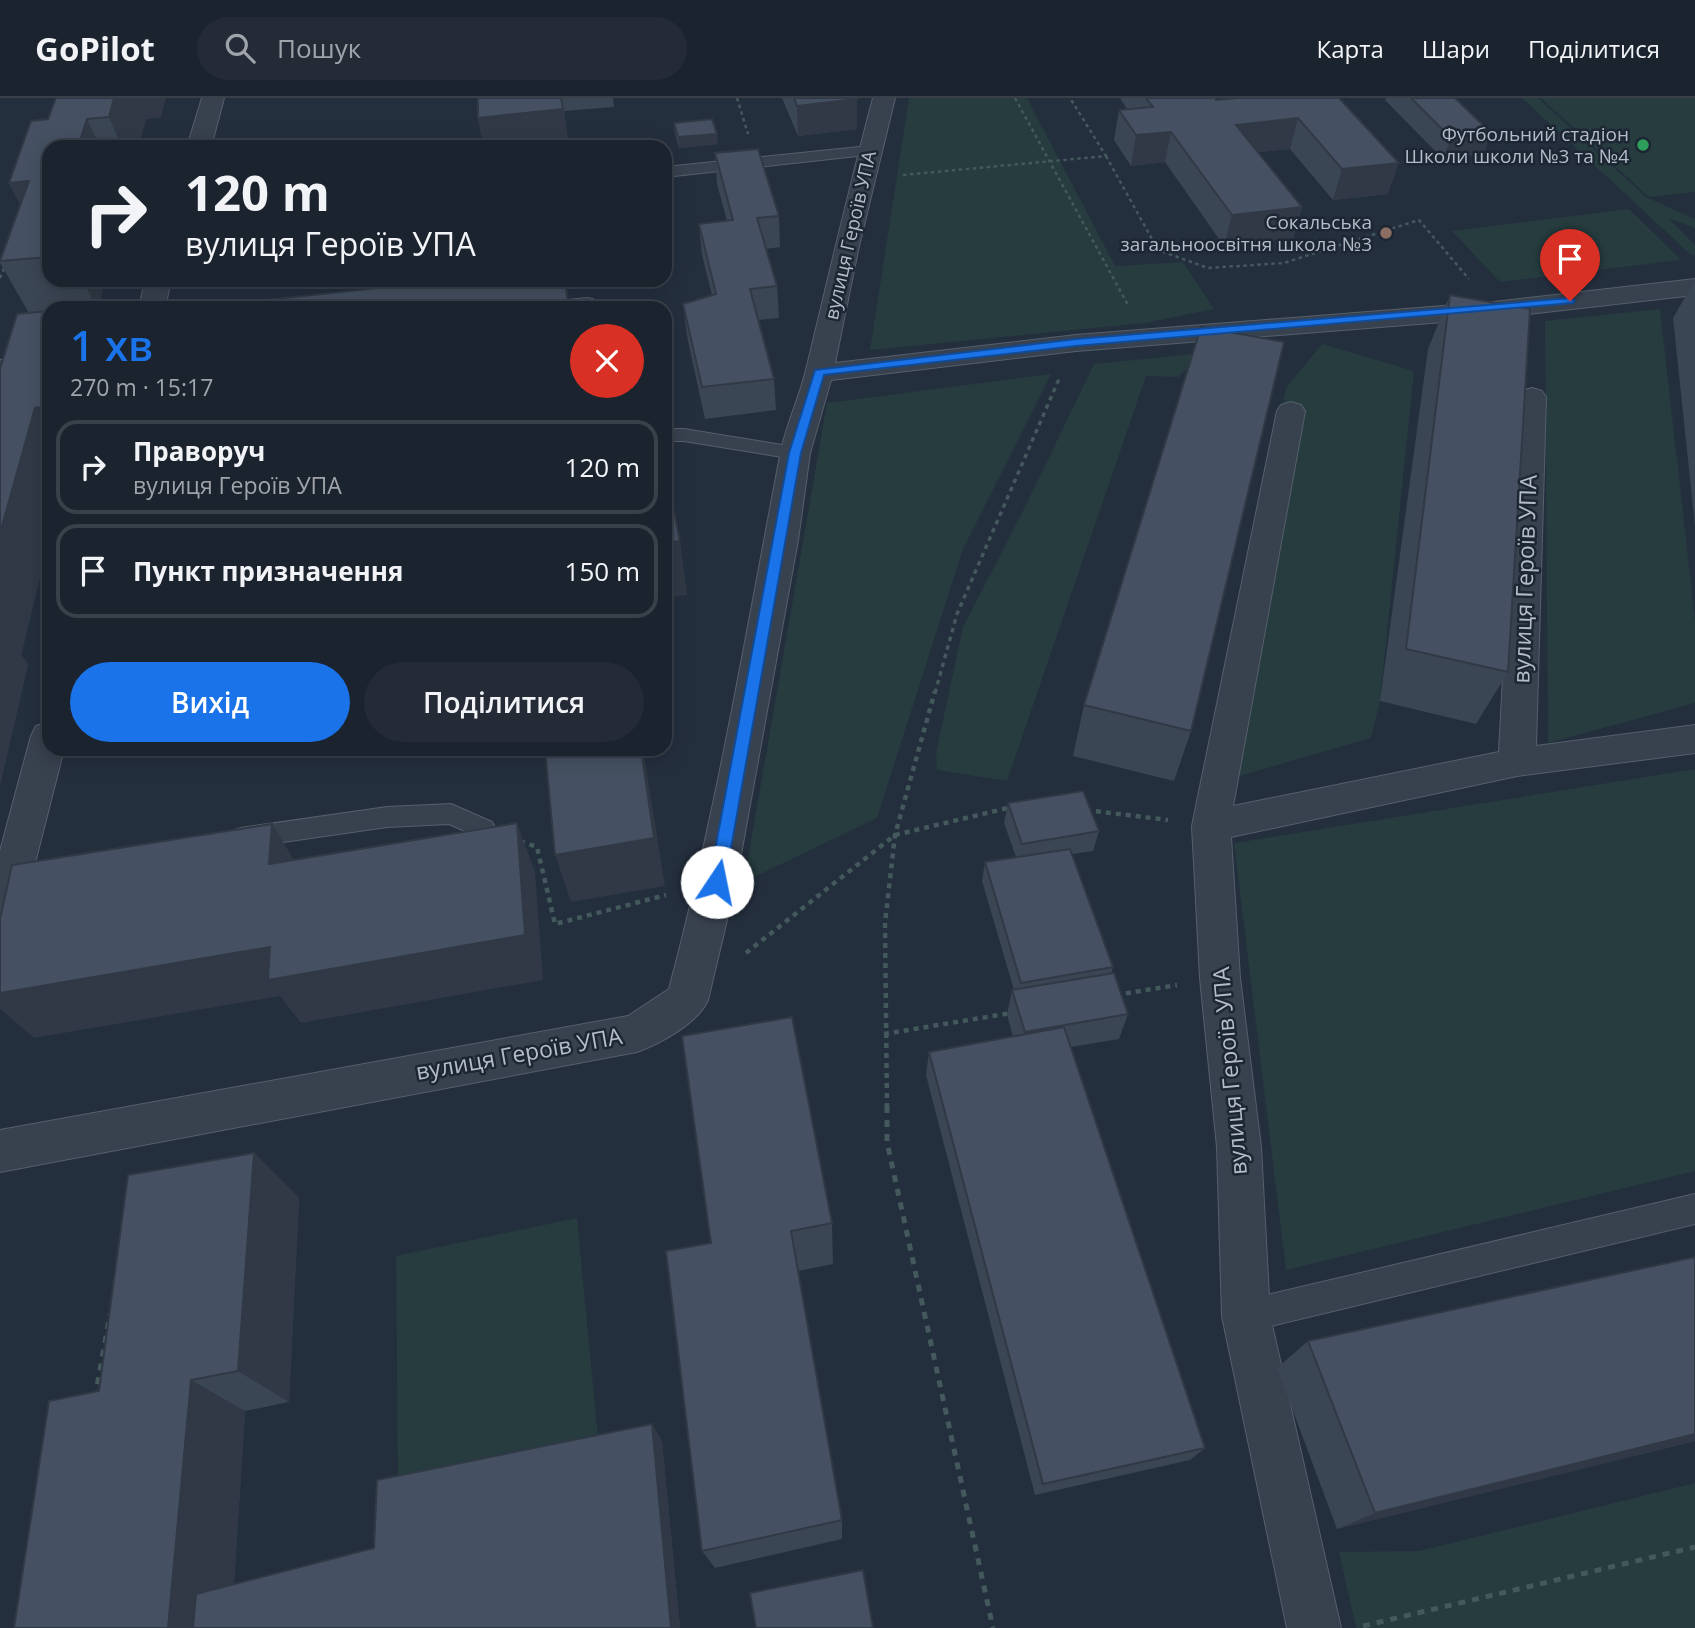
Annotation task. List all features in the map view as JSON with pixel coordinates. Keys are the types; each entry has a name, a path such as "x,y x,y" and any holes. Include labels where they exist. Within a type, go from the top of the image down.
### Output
{"street":[{"path":"202,140 213,98"},
{"name":"вулиця Героїв УПА","path":"0,1151 637,1033 687,1000 717,882 795,453 819,373 866,165 884,98"},
{"path":"819,373 1076,343 1494,310 1695,287"},
{"name":"вулиця Героїв УПА","path":"1517,762 1532,397"},
{"name":"вулиця Героїв УПА","path":"1291,411 1211,826 1220,978 1239,1147 1247,1316 1314,1628"},
{"path":"1211,826 1517,762 1695,739"},
{"path":"6,946 28,869 46,756"}],"lane":[{"path":"672,172 866,165"},
{"path":"0,366 42,361"},
{"path":"672,435 795,453"},
{"path":"221,841 387,817 451,814 482,829"},
{"path":"1247,1316 1695,1209"}],"path":[{"path":"1015,98 1147,339"},
{"path":"1070,98 1158,250 1209,268 1284,263 1419,220 1494,310"},
{"path":"866,165 1048,161 1106,156"},
{"path":"0,278 10,255"},
{"path":"993,1628 887,1142 885,923 895,835 957,614 1027,447 1076,343"},
{"path":"742,957 895,835 1016,807"},
{"path":"1076,808 1211,826"},
{"path":"482,829 537,847 555,924 717,882"},
{"path":"1113,996 1220,978"},
{"path":"884,1034 1018,1012"},
{"path":"93,1410 112,1301"},
{"path":"1355,1628 1695,1547"}],"green space":[{"path":"909,98 1027,98 1115,266 1183,262 1214,309 1145,323 870,350"},
{"path":"1522,98 1538,98 1646,197 1695,219 1695,228 1668,218 1695,245 1695,255 1691,255"},
{"name":"Футбольний стадіон Школи школи №3 та №4","path":"1541,98 1695,98 1695,192 1649,197"},
{"path":"1629,209 1681,260 1500,282 1452,231"},
{"path":"1660,309 1695,620 1695,703 1548,743 1545,321"},
{"path":"1322,344 1414,371 1380,701 1371,738 1212,784 1286,388"},
{"path":"1204,353 1178,377 1146,376 1007,781 937,770 936,753 963,627 1094,364"},
{"path":"1051,374 963,549 877,818 744,882 827,403"},
{"path":"1695,769 1695,1171 1286,1270 1234,843"},
{"path":"577,1218 598,1438 398,1483 396,1256"},
{"path":"1695,1483 1695,1628 1356,1628 1339,1552 1419,1551"}],"building":[{"path":"56,98 114,98 109,117 87,119 80,140 42,140 42,258 0,261 29,181 9,183 31,121 48,119"},
{"path":"478,98 561,98 563,109 478,118"},
{"path":"794,98 856,98 857,99 797,106"},
{"path":"1146,98 1339,98 1399,163 1342,169 1298,118 1236,125 1302,207 1232,215 1171,132 1136,135 1119,110 1153,107"},
{"path":"1411,98 1455,98 1491,133 1451,138"},
{"path":"712,119 717,134 678,137 674,123"},
{"path":"758,149 779,216 757,218 777,286 750,289 774,379 702,387 683,304 716,294 699,224 733,220 715,153"},
{"path":"387,287 566,287 568,301 256,301"},
{"path":"1450,295 1530,309 1508,672 1406,649"},
{"path":"42,312 42,407 35,408 0,533 0,369 17,314"},
{"path":"1201,327 1284,342 1191,731 1084,705"},
{"path":"672,501 680,541 672,542"},
{"path":"546,756 642,756 654,838 555,855"},
{"path":"1083,791 1099,831 1022,844 1008,803"},
{"path":"517,823 525,935 268,980 270,947 0,993 0,919 12,865 272,824 269,864"},
{"path":"1070,849 1113,967 1021,983 985,862"},
{"path":"1114,973 1128,1014 1025,1032 1012,990"},
{"path":"792,1017 832,1223 791,1231 842,1520 702,1551 666,1251 711,1243 682,1036"},
{"path":"1064,1027 1205,1448 1043,1484 929,1052"},
{"path":"254,1153 238,1371 191,1380 168,1628 14,1628 49,1401 99,1391 128,1175"},
{"path":"1695,1257 1695,1434 1375,1513 1308,1341"},
{"path":"652,1424 671,1628 193,1628 196,1594 374,1548 377,1480"},
{"path":"863,1570 873,1628 756,1628 750,1593"}],"place":[{"name":"Футбольний стадіон Школи школи №3 та №4","path":"1643,145"},
{"name":"Сокальська загальноосвітня школа №3","path":"1386,233"}],"route":[{"path":"717,882 782,540 795,453 819,373 1076,343 1494,310 1570,301"}]}
